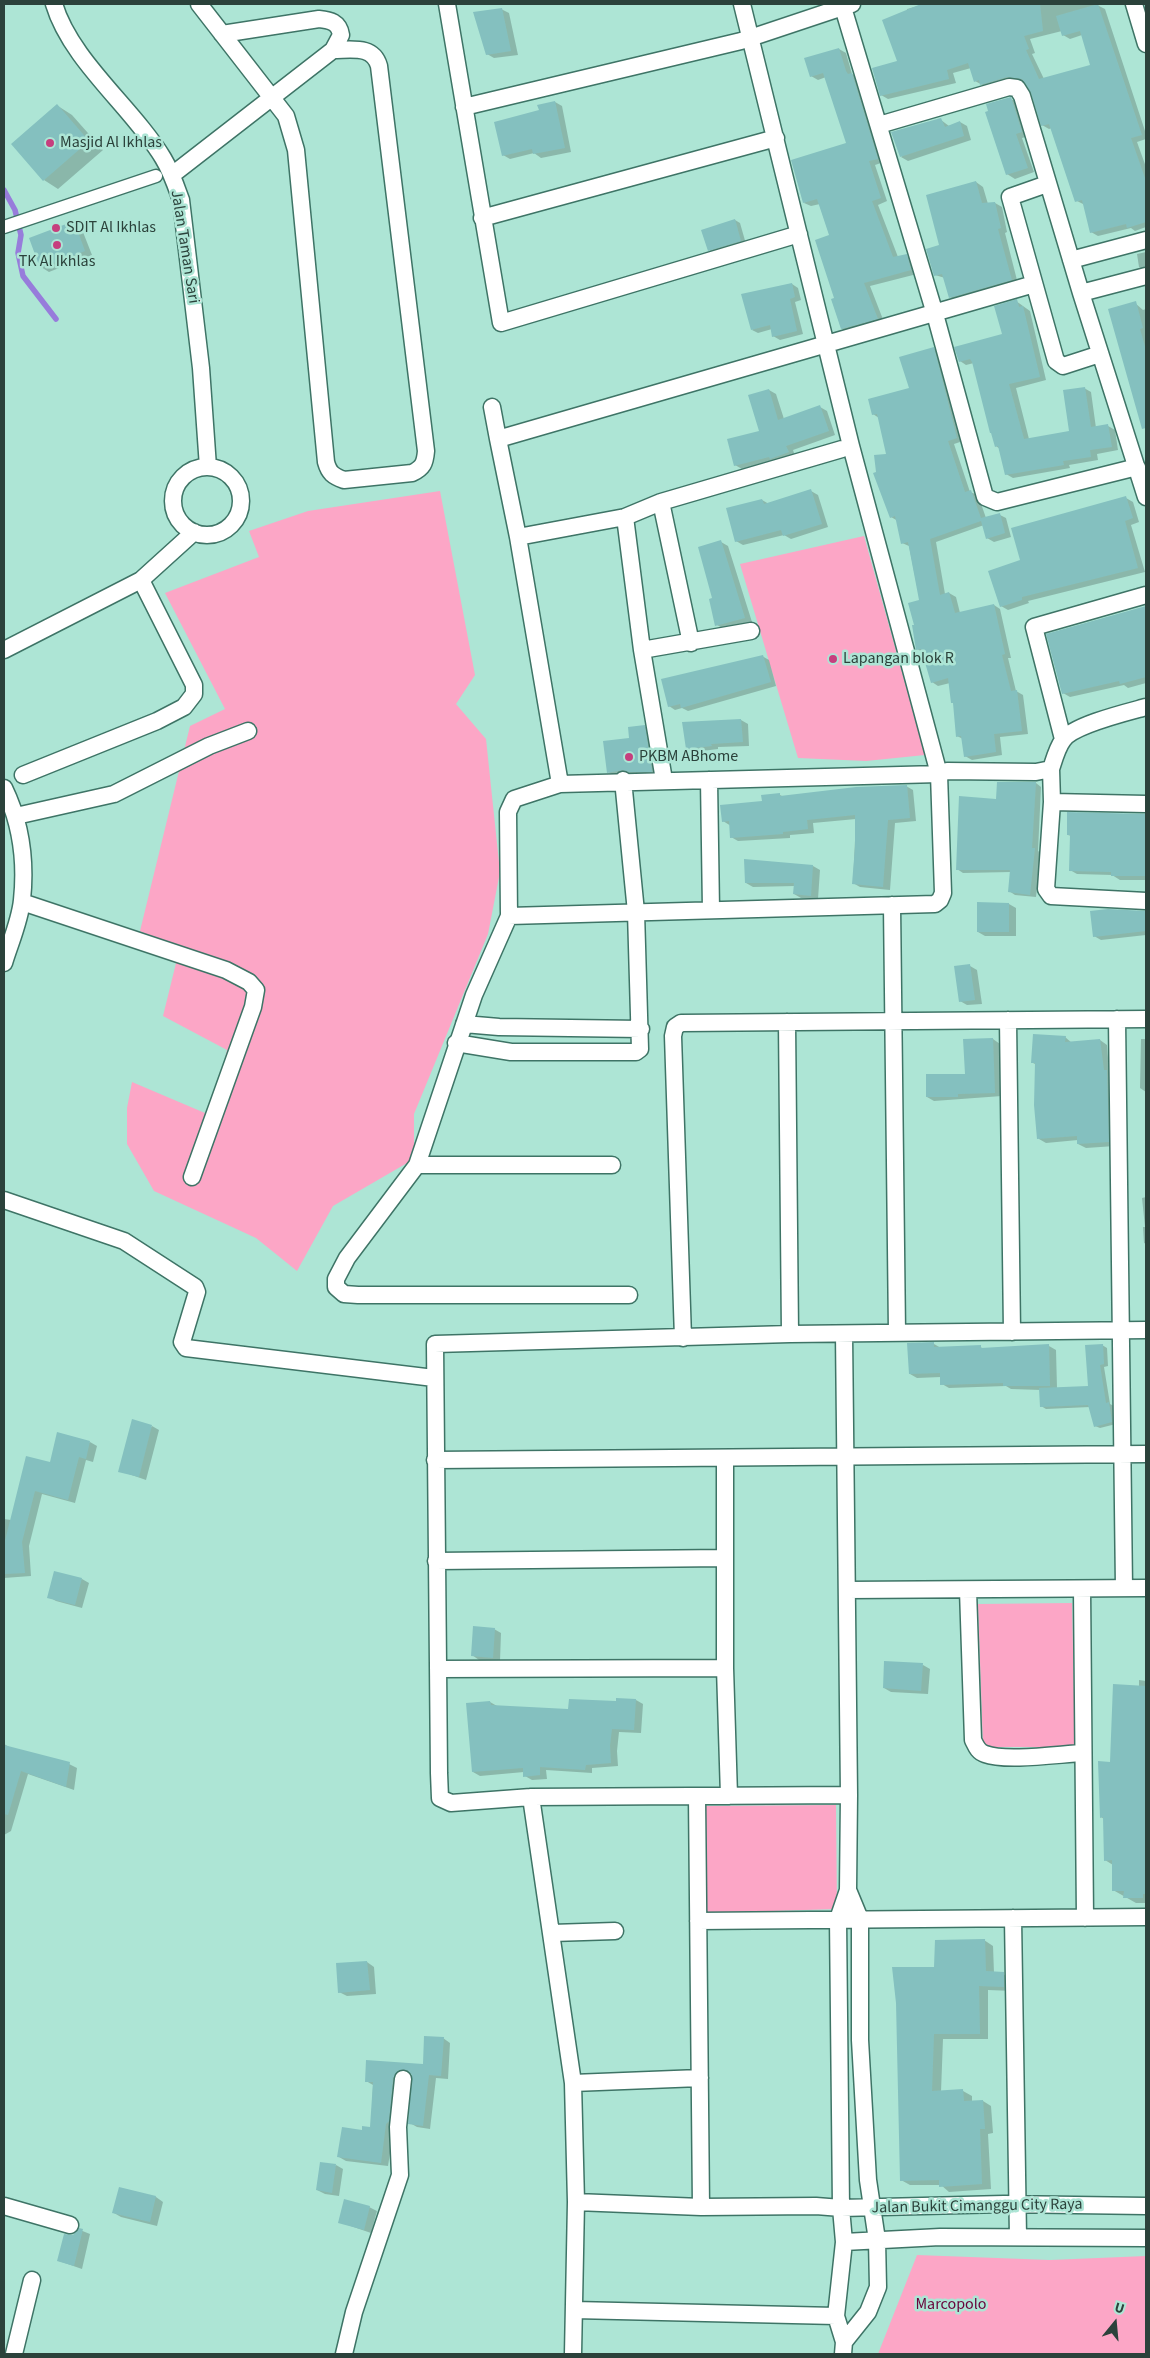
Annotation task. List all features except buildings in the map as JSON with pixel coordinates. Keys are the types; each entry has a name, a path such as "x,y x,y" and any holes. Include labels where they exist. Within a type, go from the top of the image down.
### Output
{"street":[{"name":"Jalan Taman Sari","path":"54,4 75,44 162,157 164,176 181,200 201,368 208,467"},
{"path":"199,4 274,98 286,116 296,150 328,471 334,477 344,480 412,473 421,469 426,461 426,451 379,66 377,58 365,50 334,50"},
{"path":"447,4 501,324 799,234"},
{"path":"509,916 935,904 940,900 942,893 939,774 851,446 752,37 742,4"},
{"path":"1134,4 1146,44"},
{"path":"464,107 752,37 845,5 935,314 985,497 996,502 1137,467"},
{"path":"7,226 164,176 274,98 334,50 340,39 340,29 337,24 326,20 222,34"},
{"path":"879,125 1009,87 1017,88 1022,96 1080,293 1146,497"},
{"path":"482,218 776,138"},
{"path":"1047,184 1010,197 1058,363 1063,366 1100,354"},
{"path":"1071,260 1146,240"},
{"path":"1080,293 1146,276"},
{"path":"498,439 1034,284"},
{"path":"492,407 518,537 560,784"},
{"path":"518,537 625,517 661,502 842,449"},
{"path":"208,467 221,470 232,477 239,488 241,501 238,514 231,525 220,532 207,535 194,532 184,526 177,517 173,505 173,493 178,482 196,468 208,467"},
{"path":"661,502 691,643"},
{"path":"625,517 642,650 664,780"},
{"path":"4,650 141,580 194,532"},
{"path":"23,775 157,721 184,707 190,701 194,694 194,686 141,580"},
{"path":"1063,739 1034,627 1146,595"},
{"path":"642,650 691,643 751,631"},
{"path":"1146,707 1106,718 1072,732 1063,739 1051,769 1052,802 1046,889 1052,896 1146,901"},
{"path":"16,816 114,794 209,746 248,731"},
{"path":"629,1295 358,1295 340,1291 336,1287 336,1279 340,1268 417,1165 456,1043 509,916 509,805 520,796 560,784 623,780 709,780 939,774 947,771 1036,772 1051,769"},
{"path":"456,1043 511,1052 636,1052 641,1046 636,912 623,780"},
{"path":"709,780 711,910"},
{"path":"4,788 16,816 22,861 22,902 4,963"},
{"path":"1052,802 1146,804"},
{"path":"22,902 226,970 249,982 256,990 253,1007 192,1177"},
{"path":"892,905 897,1333"},
{"path":"1117,1019 1124,1588"},
{"path":"683,1338 672,1036 675,1027 681,1023 1146,1019"},
{"path":"1008,1020 1012,1332"},
{"path":"787,1022 790,1334"},
{"path":"464,1024 499,1027 641,1029"},
{"path":"417,1165 612,1165"},
{"path":"4,1200 124,1240 195,1288 197,1292 182,1342 186,1348 434,1378"},
{"path":"849,1795 531,1797 451,1803 440,1798 435,1344 790,1334 1121,1332 1146,1330"},
{"path":"843,2348 836,2316 844,2242 841,2208 838,1920 848,1890 849,1795 844,1334"},
{"path":"435,1460 1146,1454"},
{"path":"725,1458 725,1668 729,1796"},
{"path":"436,1561 724,1558"},
{"path":"847,1590 1146,1588"},
{"path":"1082,1589 1086,1918"},
{"path":"968,1590 973,1740 978,1750 986,1755 1003,1757 1083,1753"},
{"path":"438,1669 725,1668"},
{"path":"697,1796 701,2207"},
{"path":"531,1797 573,2083 576,2202 573,2354"},
{"path":"843,2348 868,2312 878,2287 877,2240 868,2180 860,2040 860,1919 848,1890"},
{"path":"698,1921 1146,1917"},
{"path":"1013,1918 1018,2237"},
{"path":"552,1933 615,1931"},
{"path":"573,2083 700,2078"},
{"path":"344,2354 354,2312 400,2176 398,2127 403,2079"},
{"name":"Jalan Bukit Cimanggu City Raya","path":"576,2202 701,2207 816,2206 841,2208 1004,2204 1017,2206 1146,2206"},
{"path":"4,2206 70,2225"},
{"name":"Jalan Bukit Cimanggu City Raya","path":"844,2242 1018,2237 1146,2238"},
{"path":"14,2354 32,2280"},
{"path":"574,2310 836,2316"}],"green space":[{"path":"440,491 475,675 456,704 486,739 500,872 488,934 414,1114 414,1159 333,1206 297,1271 256,1238 154,1191 127,1144 127,1108 132,1082 212,1116 227,1050 163,1016 179,951 140,931 190,726 225,709 165,593 259,557 249,531 308,511"},
{"name":"Lapangan blok R","path":"864,536 925,755 866,761 798,758 740,564"},
{"path":"1072,1603 1075,1747 983,1747 978,1604"},
{"path":"836,1805 837,1909 706,1913 704,1806"},
{"name":"Marcopolo","path":"917,2255 1050,2260 1146,2256 1146,2354 878,2354"}],"waterway":[{"path":"4,190 15,210 21,235 18,253 23,276 56,319"}],"place":[{"name":"Masjid Al Ikhlas","path":"50,143"},
{"name":"SDIT Al Ikhlas","path":"56,228"},
{"name":"TK Al Ikhlas","path":"57,245"},
{"name":"Lapangan blok R","path":"833,659"},
{"name":"PKBM ABhome","path":"629,757"}]}
